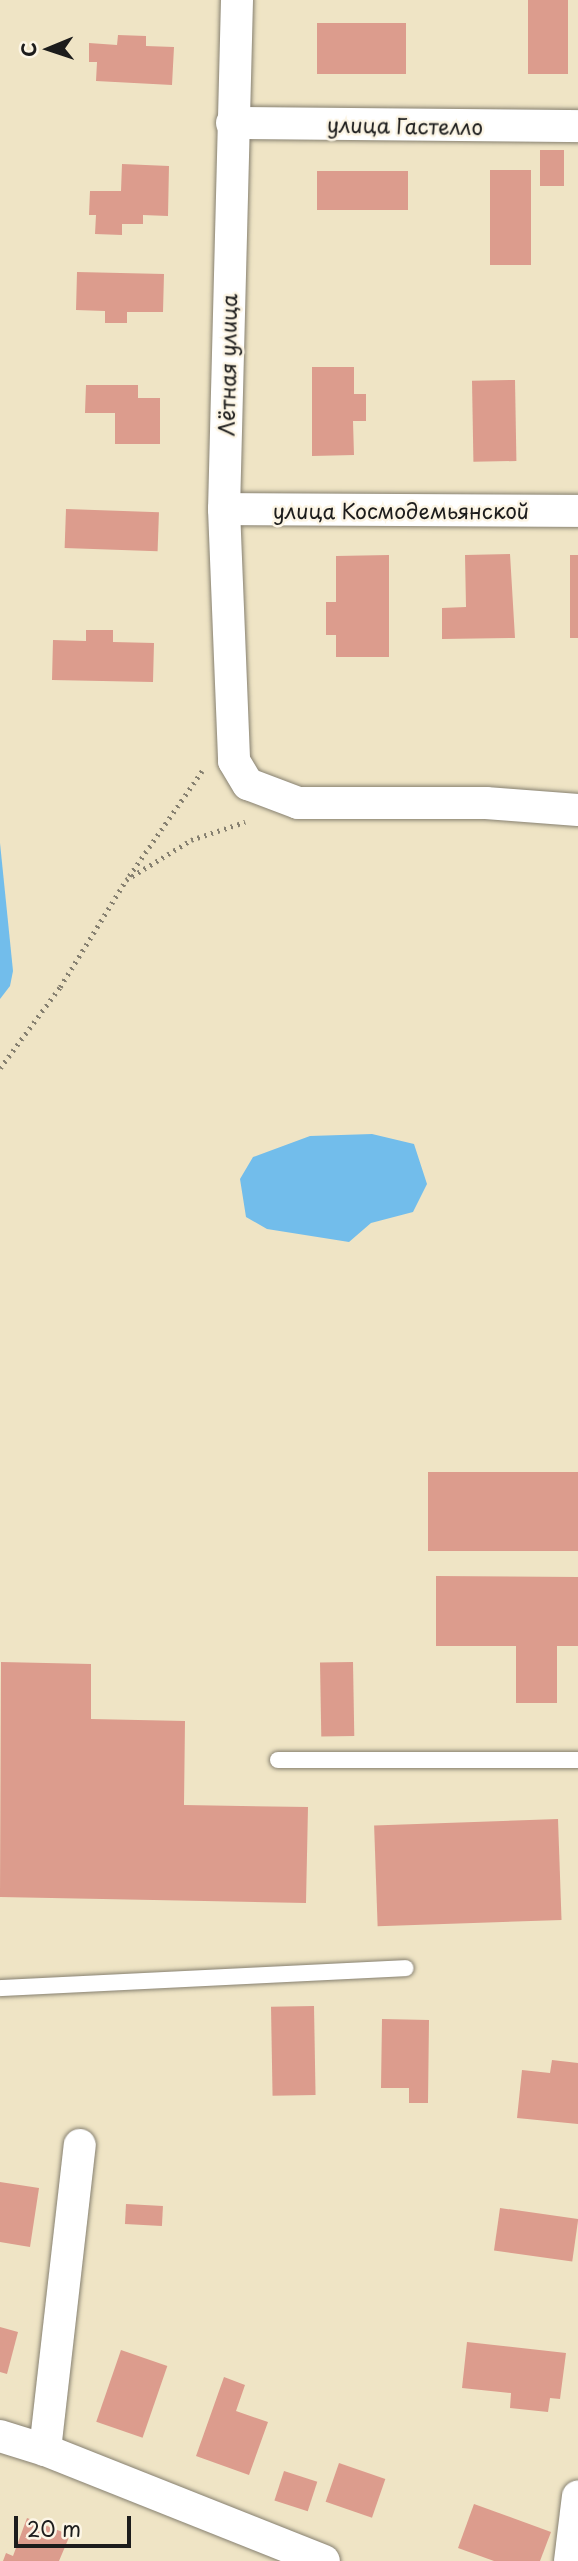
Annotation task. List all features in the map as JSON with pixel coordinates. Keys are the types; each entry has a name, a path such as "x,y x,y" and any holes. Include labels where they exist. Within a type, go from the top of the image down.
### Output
{"street":[{"name":"Лётная улица","path":"237,0 224,509 234,761 248,784 298,803"},
{"name":"улица Гастелло","path":"232,123 578,126"},
{"name":"улица Космодемьянской","path":"224,509 578,511"},
{"path":"298,803 486,803 578,810"},
{"path":"45,2450 80,2145"},
{"path":"0,2436 45,2450 324,2561"},
{"path":"569,2561 578,2496"}],"lane":[{"path":"278,1760 578,1760"},
{"path":"0,1988 406,1968"}],"path":[{"path":"0,1068 60,987 127,880 232,729"},
{"path":"127,880 191,840 298,803"}],"water":[{"path":"0,843 13,971 10,986 0,999"},
{"path":"372,1134 414,1144 427,1184 413,1212 371,1223 349,1242 267,1229 246,1217 240,1179 253,1157 310,1136"}],"building":[{"path":"528,0 568,0 568,74 528,74"},
{"path":"317,23 406,23 406,74 317,74"},
{"path":"118,35 146,36 146,46 174,47 172,85 96,81 97,62 89,62 89,43 117,45"},
{"path":"540,150 564,150 564,186 540,186"},
{"path":"122,164 169,166 168,216 143,215 143,224 122,224 122,235 95,234 96,215 89,215 90,191 121,191"},
{"path":"490,170 531,170 531,265 490,265"},
{"path":"317,171 408,171 408,210 317,210"},
{"path":"77,272 164,274 163,312 127,312 127,323 105,323 105,311 76,310"},
{"path":"312,367 354,367 354,394 366,394 366,421 353,421 354,455 312,456"},
{"path":"515,380 516,461 473,462 472,381"},
{"path":"86,385 138,385 138,398 160,398 160,444 115,444 115,413 85,413"},
{"path":"66,509 159,512 158,551 65,548"},
{"path":"510,554 515,638 442,639 442,608 466,607 465,555"},
{"path":"389,555 389,657 336,657 336,635 326,635 326,602 336,602 336,556"},
{"path":"570,555 578,555 578,638 570,638"},
{"path":"86,630 113,630 113,642 154,643 153,682 52,680 53,640 86,641"},
{"path":"428,1472 578,1472 578,1551 428,1551"},
{"path":"436,1576 578,1577 578,1646 557,1646 557,1703 516,1703 516,1646 436,1646"},
{"path":"1,1662 91,1664 91,1719 185,1721 184,1805 308,1807 306,1903 0,1897"},
{"path":"353,1662 354,1736 321,1737 320,1663"},
{"path":"558,1819 562,1920 378,1926 374,1825"},
{"path":"314,2006 316,2095 273,2096 271,2007"},
{"path":"382,2019 429,2020 428,2103 409,2103 409,2088 381,2088"},
{"path":"552,2060 578,2063 578,2124 517,2118 522,2070 550,2073"},
{"path":"0,2182 39,2188 30,2247 0,2242"},
{"path":"126,2204 163,2206 162,2226 125,2224"},
{"path":"500,2208 578,2219 572,2262 494,2251"},
{"path":"0,2327 18,2332 7,2374 0,2372"},
{"path":"467,2342 566,2353 560,2399 550,2398 548,2412 510,2408 511,2393 462,2388"},
{"path":"121,2350 167,2366 143,2438 96,2422"},
{"path":"224,2377 245,2385 236,2411 268,2422 249,2475 196,2456"},
{"path":"339,2463 385,2479 372,2518 326,2502"},
{"path":"284,2471 317,2482 308,2511 274,2500"},
{"path":"474,2504 551,2532 540,2561 494,2561 458,2548"},
{"path":"27,2518 70,2535 59,2561 3,2561 6,2553 13,2556"}]}
